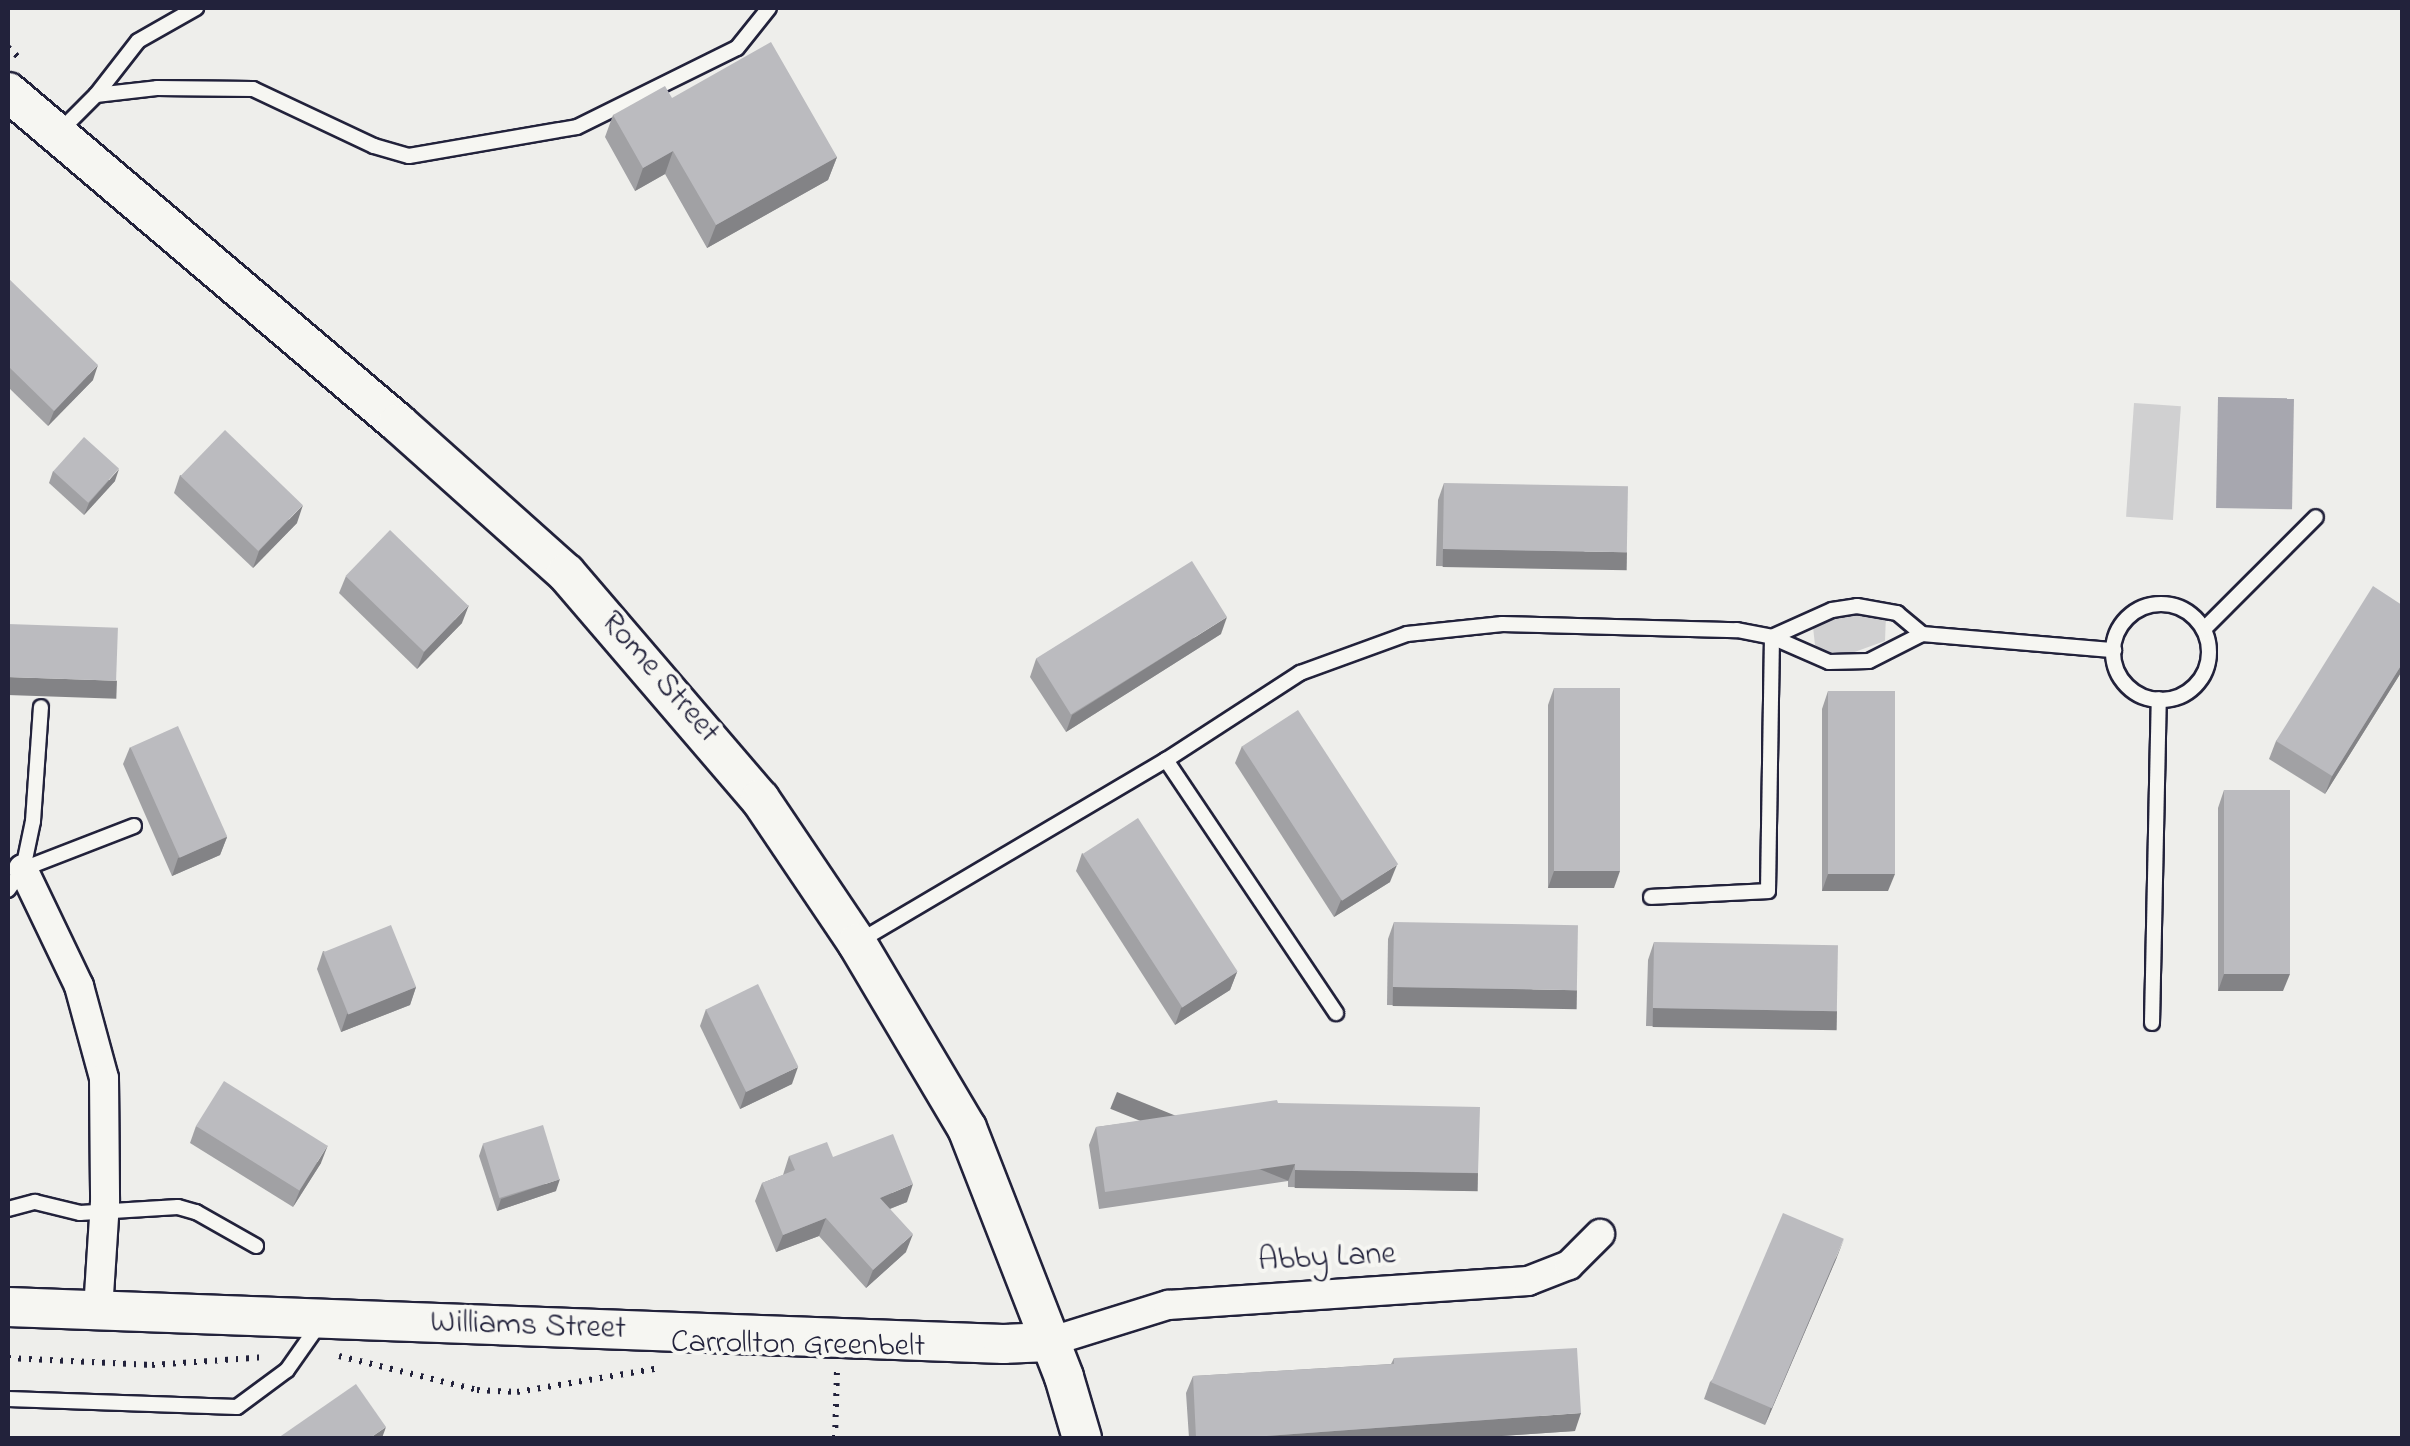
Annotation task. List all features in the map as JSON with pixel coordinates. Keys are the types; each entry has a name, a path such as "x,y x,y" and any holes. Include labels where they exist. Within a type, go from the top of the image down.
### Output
{"street":[{"name":"Rome Street","path":"8,92 428,448 566,572 760,799 857,943 966,1128 1082,1438"},
{"path":"13,873 79,986 104,1078 105,1213 98,1309"},
{"name":"Abby Lane","path":"1049,1342 1168,1305 1528,1281 1569,1265 1600,1234"},
{"name":"Williams Street","path":"8,1307 98,1309 324,1336 1049,1342"}],"lane":[{"path":"56,135 96,96 138,41 196,8"},
{"path":"96,96 157,88 253,89 374,146 409,156 576,127 737,48 769,8"},
{"path":"2204,630 2316,517"},
{"path":"2149,605 2182,608 2204,630 2210,647 2202,679 2176,699 2145,698 2122,682 2115,669 2114,650 2122,624 2149,605"},
{"path":"1772,637 1832,610 1858,606 1896,614 1922,634"},
{"path":"857,943 1166,760 1300,674 1407,634 1502,624 1737,630 1772,637 1829,662 1869,661 1922,634 2114,650"},
{"path":"1651,897 1768,891 1772,637"},
{"path":"2152,1023 2159,699"},
{"path":"13,873 33,821 41,707"},
{"path":"1166,760 1336,1014"},
{"path":"13,873 134,826"},
{"path":"8,1209 35,1202 80,1213 178,1207 196,1212 256,1246"},
{"path":"8,1398 237,1407 324,1336"}],"path":[{"name":"Carrollton Greenbelt","path":"324,1336 476,1390 517,1392 671,1368"},
{"path":"8,1358 152,1365 276,1356"},
{"name":"Carrollton Greenbelt","path":"819,1370 851,1370"},
{"path":"835,1438 837,1391"}],"shaded area":[{"path":"2218,397 2294,398 2292,509 2216,508"},
{"path":"2134,403 2181,406 2173,520 2126,517"},
{"path":"1862,611 1886,614 1885,641 1849,654 1822,651 1815,645 1813,627 1818,621"}],"building":[{"path":"771,42 837,157 716,225 673,151 643,168 613,115 665,86 672,98"},
{"path":"8,278 98,365 54,411 8,366"},
{"path":"225,430 303,505 258,551 181,476"},
{"path":"84,437 119,468 88,503 53,471"},
{"path":"1444,483 1628,486 1627,552 1443,549"},
{"path":"390,530 468,606 424,652 346,576"},
{"path":"1192,561 1227,617 1071,714 1036,659"},
{"path":"2373,586 2402,605 2402,664 2332,776 2276,741"},
{"path":"8,624 118,628 116,681 8,677"},
{"path":"1554,688 1620,688 1620,871 1554,871"},
{"path":"1828,691 1895,691 1895,874 1828,874"},
{"path":"1298,710 1398,864 1342,901 1242,746"},
{"path":"178,726 227,837 180,858 130,747"},
{"path":"2224,790 2290,790 2290,974 2224,974"},
{"path":"1138,818 1238,971 1182,1007 1083,854"},
{"path":"1394,922 1578,925 1577,990 1393,987"},
{"path":"391,925 416,987 348,1014 323,952"},
{"path":"1654,942 1838,945 1837,1011 1653,1008"},
{"path":"758,984 798,1067 746,1092 706,1009"},
{"path":"224,1081 327,1146 299,1191 196,1126"},
{"path":"1277,1100 1480,1107 1478,1173 1295,1170 1295,1164 1105,1192 1096,1127"},
{"path":"543,1125 560,1180 499,1198 483,1143"},
{"path":"893,1134 913,1184 880,1198 913,1234 873,1270 826,1218 783,1235 762,1183 795,1170 789,1156 827,1142 833,1157"},
{"path":"1783,1213 1844,1239 1772,1408 1711,1382"},
{"path":"1577,1348 1581,1413 1196,1438 1193,1376 1394,1364 1394,1358"},
{"path":"356,1384 386,1427 370,1438 278,1438"}]}
